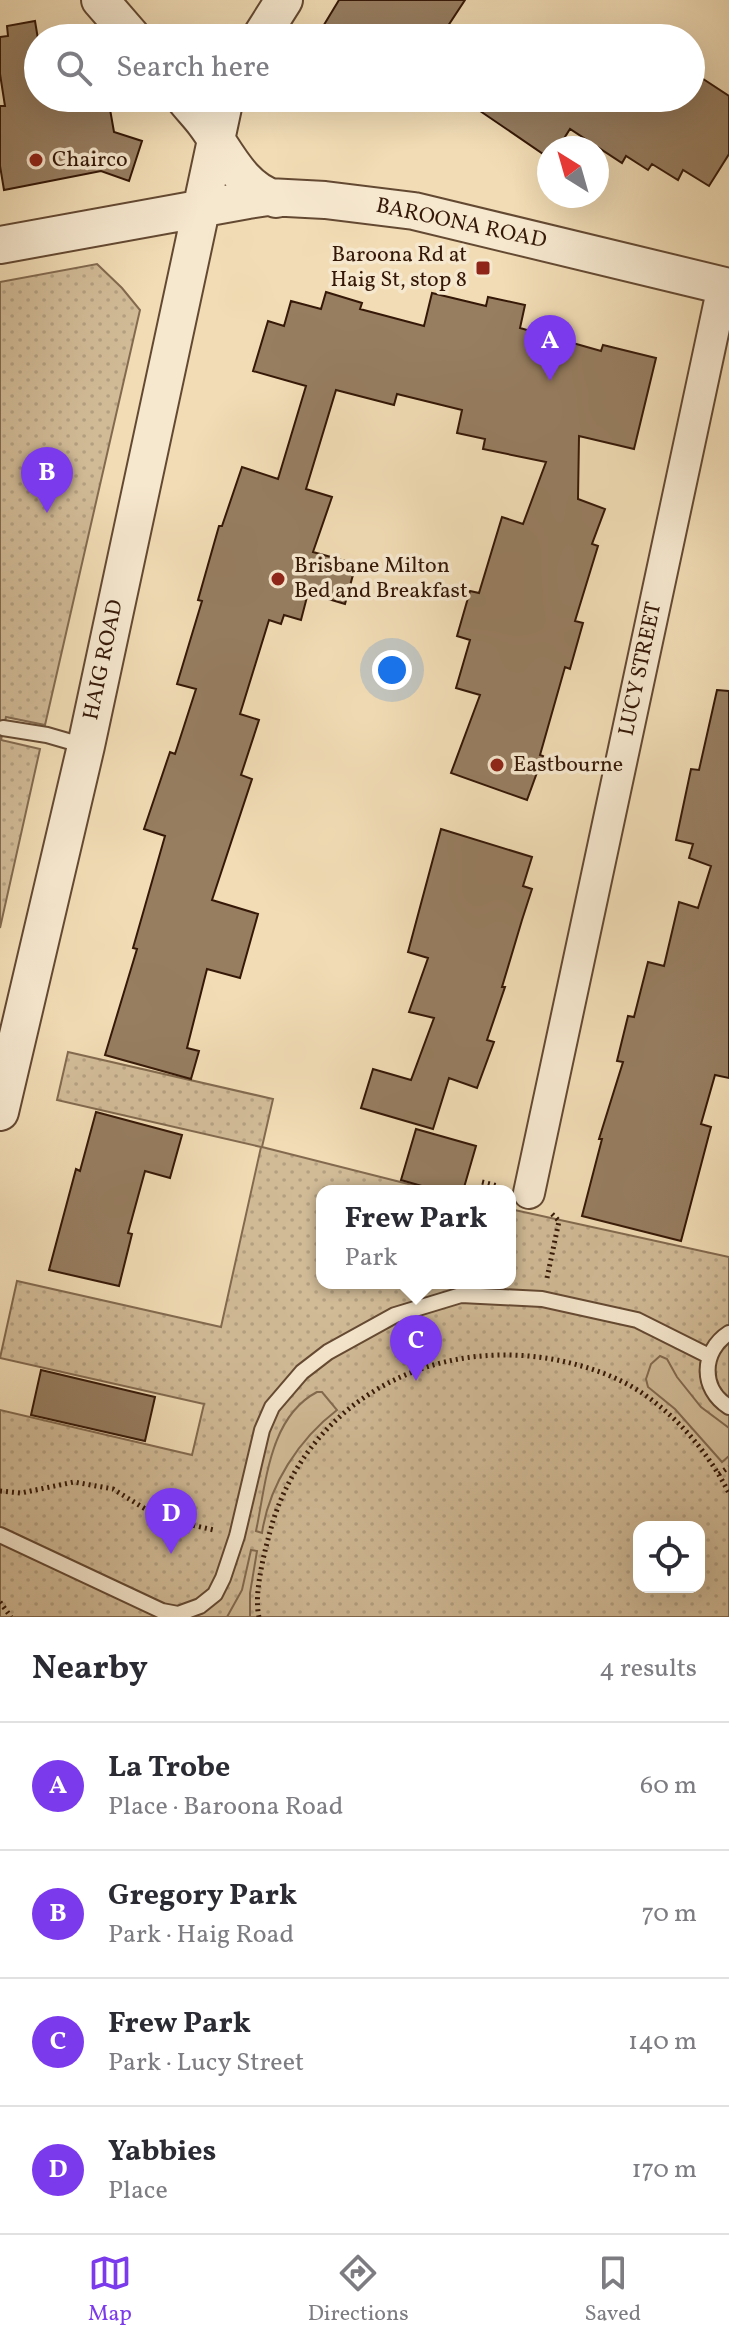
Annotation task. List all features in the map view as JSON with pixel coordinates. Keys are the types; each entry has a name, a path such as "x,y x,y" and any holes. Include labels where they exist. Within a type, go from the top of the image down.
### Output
{"street":[{"path":"100,0 121,24"},
{"path":"269,24 284,0"},
{"path":"195,112 247,182 261,193 276,199"},
{"name":"HAIG ROAD","path":"0,1112 86,746 222,112"},
{"name":"BAROONA ROAD","path":"0,245 264,198 346,202 414,211 726,287"},
{"name":"LUCY STREET","path":"529,1193 726,287"}],"lane":[{"path":"3,728 47,735 86,746"},
{"path":"0,1535 162,1611 178,1614 200,1606 215,1594 223,1578 237,1536 262,1430 272,1407 302,1372 328,1352 395,1315 461,1295 542,1299 637,1320 709,1356"},
{"path":"729,1333 716,1343 709,1356 707,1370 715,1396 729,1407"}],"path":[{"path":"529,1193 559,1221 552,1256"},
{"path":"259,1617 258,1599 267,1542 282,1496 299,1464 332,1424 369,1394 405,1374 440,1362 480,1355 517,1354 590,1368 632,1387 663,1409 699,1447 729,1493"},
{"path":"719,1474 729,1467"},
{"path":"0,1491 21,1493 74,1482 113,1489 160,1518 214,1530"},
{"path":"0,1602 11,1617"}],"shaded area":[{"path":"97,264 140,310 45,725 6,717 1,740 40,749 0,928 0,282"},
{"path":"68,1052 273,1099 262,1147 412,1185 316,1185 316,1289 516,1289 516,1210 729,1257 729,1617 0,1617 0,1410 192,1455 204,1404 0,1358 17,1281 221,1327 261,1147 57,1100"},
{"path":"660,1356 667,1359 701,1407 729,1428 729,1456 722,1462 675,1409 648,1387 646,1379 651,1364"},
{"path":"322,1392 337,1410 298,1449 271,1498 262,1533 256,1531 267,1473 279,1435 301,1403"},
{"path":"251,1550 257,1551 250,1593 250,1617 227,1617 242,1590"}],"building":[{"path":"339,0 465,0 449,24 324,24"},
{"path":"35,21 36,24 24,24 24,112 110,112 114,132 142,141 129,181 101,171 4,190 0,166 0,106 5,106 0,74 0,37 8,36 7,26"},
{"path":"705,80 729,96 729,154 709,186 683,170 678,180 652,164 648,170 626,156 622,163 609,154 609,136 581,136 570,129 566,136 537,136 537,150 482,112 705,112"},
{"path":"326,292 362,303 360,309 424,326 432,293 486,306 488,297 525,305 520,328 601,351 603,345 656,358 634,449 579,436 578,499 605,509 592,544 598,546 575,621 583,623 570,669 565,667 540,755 543,756 527,800 451,773 480,695 456,688 470,640 457,636 470,591 479,593 502,517 523,524 546,462 483,449 485,439 457,433 462,410 397,394 394,405 336,390 306,489 332,497 313,552 356,564 345,604 308,593 301,620 284,615 281,624 269,620 240,714 259,720 241,775 252,779 212,900 258,914 240,978 207,969 187,1048 199,1051 191,1079 105,1055 137,949 133,948 165,836 144,829 170,752 175,754 196,689 177,684 202,601 198,600 219,526 222,526 242,467 278,479 306,386 253,371 268,321 284,326 291,301 321,309"},
{"path":"717,690 729,691 729,1078 715,1075 701,1124 711,1127 681,1241 582,1216 602,1139 599,1139 623,1062 617,1061 628,1016 634,1017 648,962 664,966 679,902 698,908 711,866 689,858 693,844 676,840 691,769 699,770"},
{"path":"441,829 532,857 523,886 532,889 487,1040 494,1042 477,1088 449,1078 433,1129 361,1108 373,1069 411,1080 434,1018 409,1012 428,958 408,952"},
{"path":"96,1112 182,1135 170,1178 145,1171 128,1233 132,1234 119,1286 49,1270 76,1169 80,1171"},
{"path":"416,1129 476,1146 465,1185 418,1185 401,1180"},
{"path":"41,1370 155,1397 145,1441 31,1415"}],"place":[{"name":"Chairco","path":"36,160"},
{"name":"Baroona Rd at Haig St, stop 8","path":"483,268"},
{"name":"La Trobe","path":"550,381"},
{"name":"Gregory Park","path":"47,513"},
{"name":"Brisbane Milton Bed and Breakfast","path":"278,579"},
{"name":"Eastbourne","path":"497,765"},
{"name":"Frew Park","path":"416,1381"},
{"name":"Yabbies","path":"171,1554"}]}
